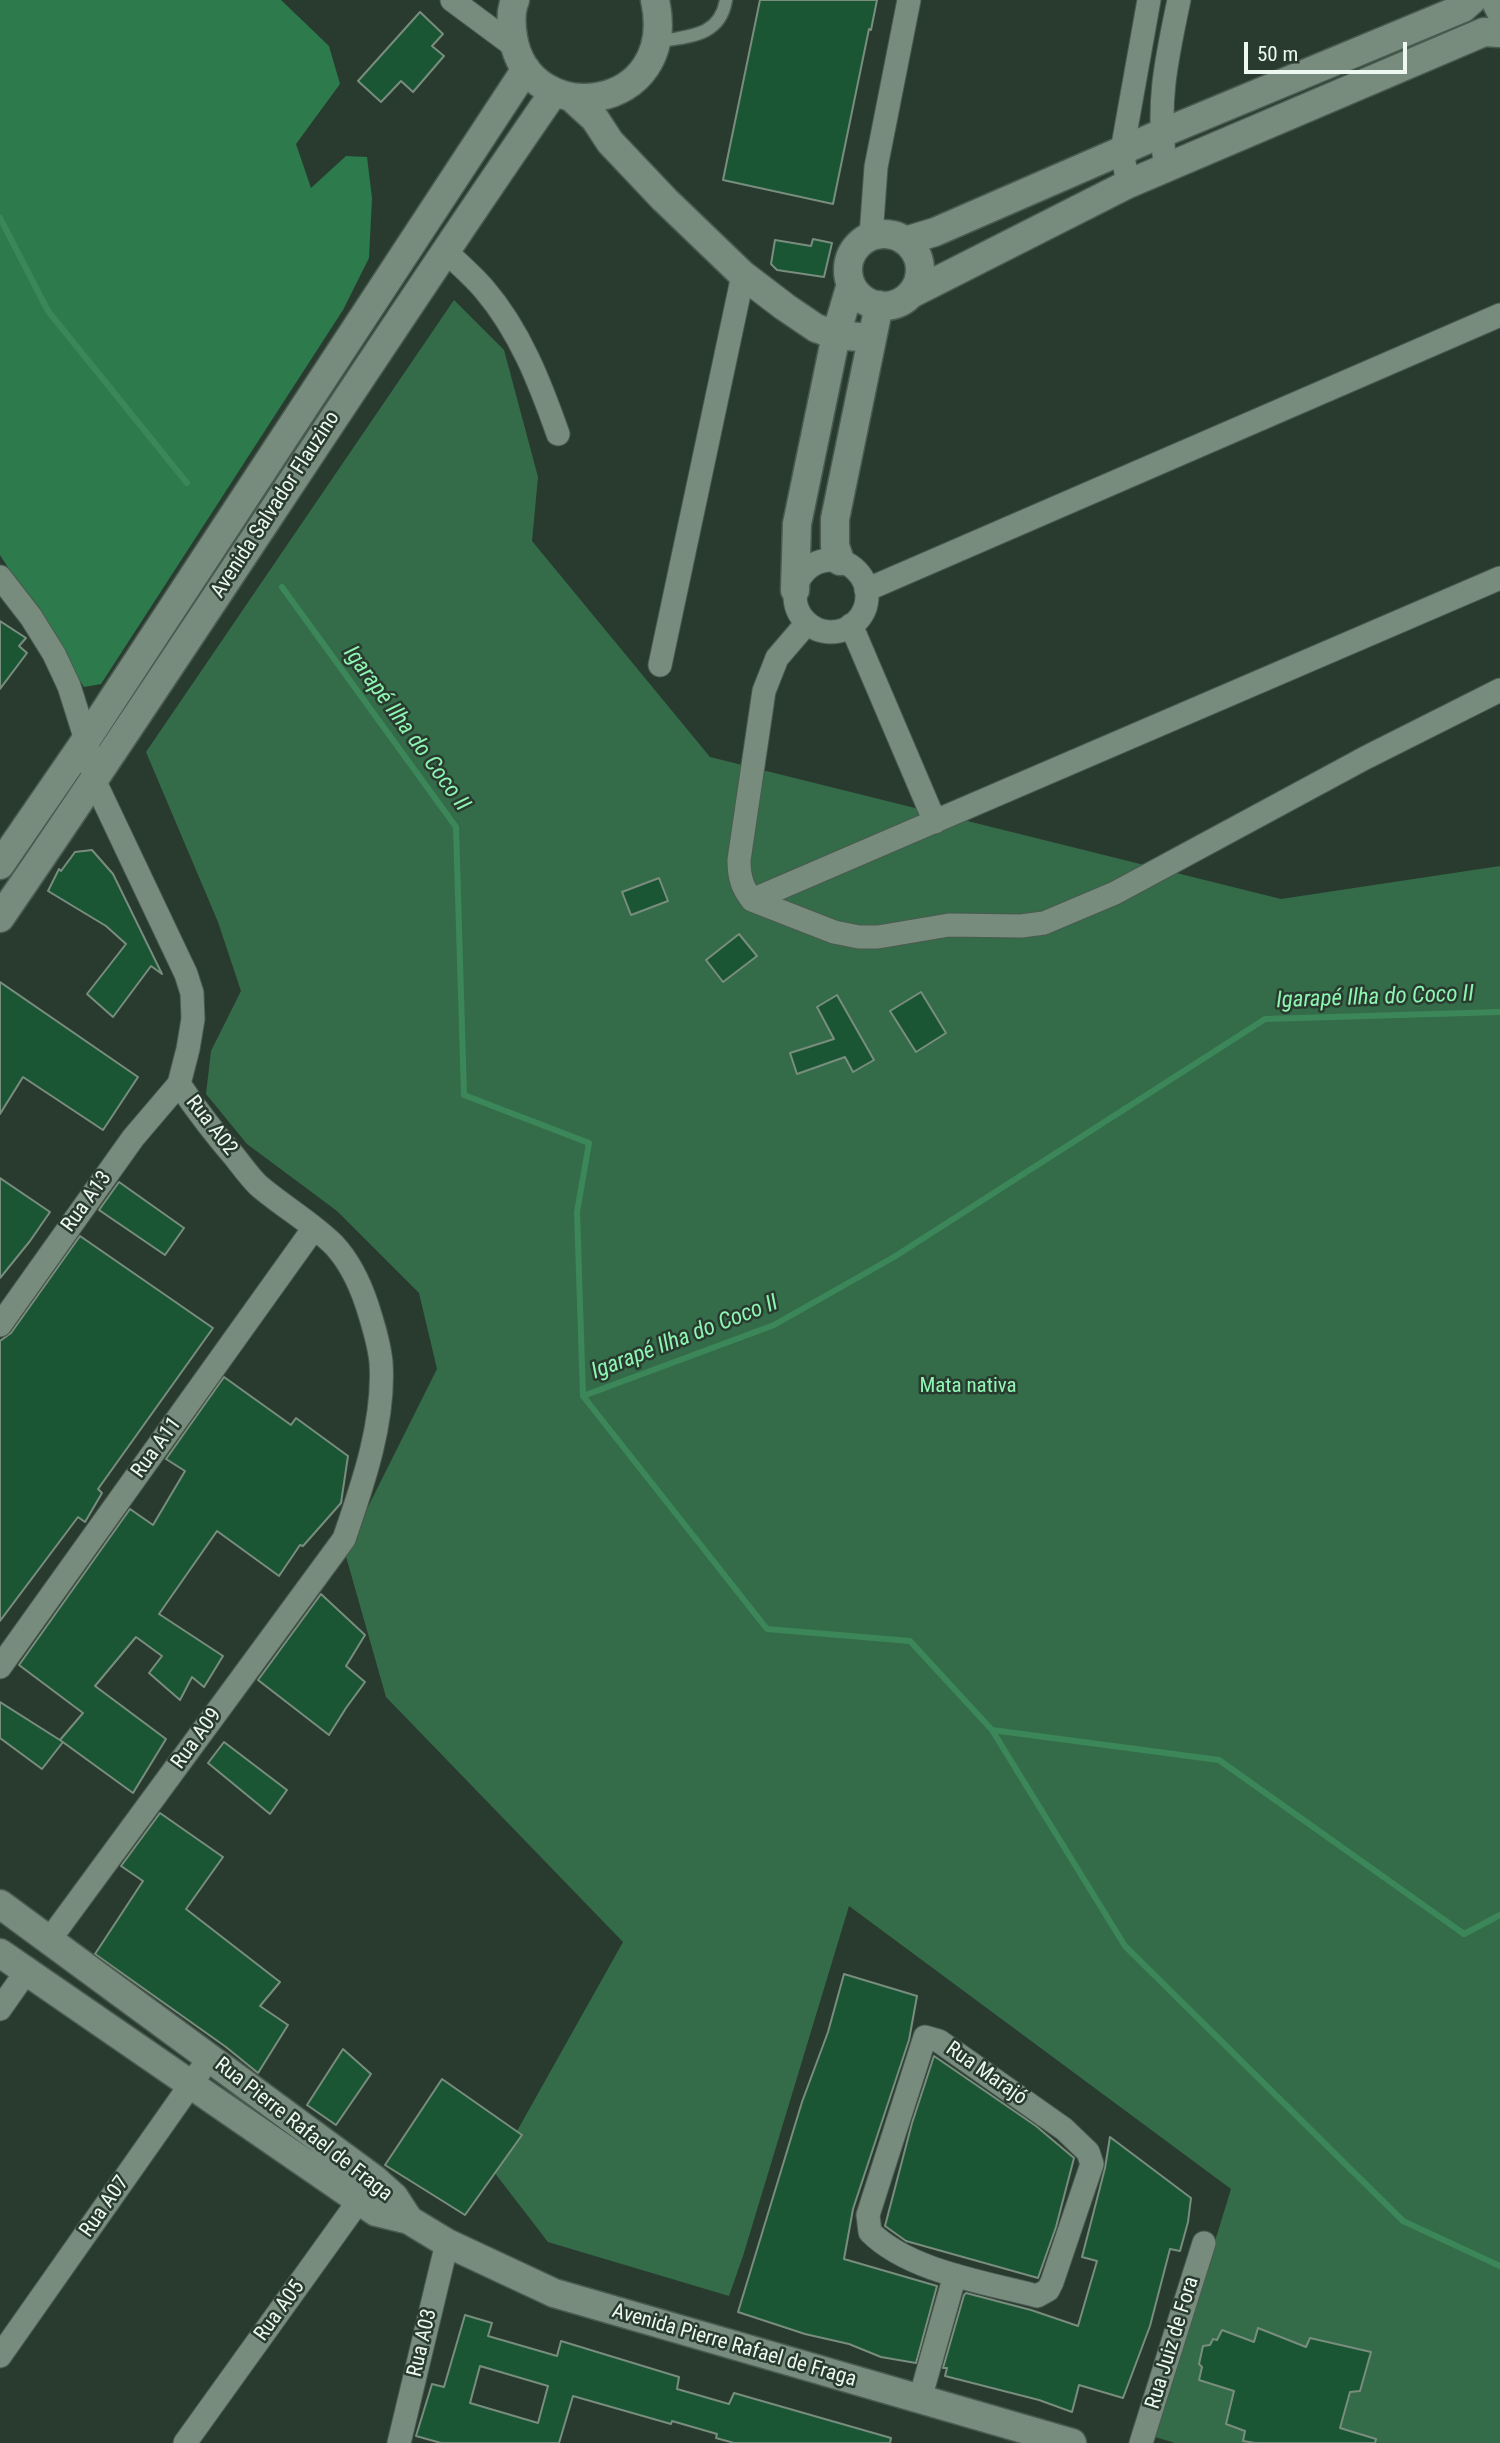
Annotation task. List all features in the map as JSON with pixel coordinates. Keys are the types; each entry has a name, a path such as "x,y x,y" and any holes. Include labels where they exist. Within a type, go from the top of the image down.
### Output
{"street":[{"path":"452,0 520,58 538,82 563,95 595,119 610,142 664,199 743,275 806,321 836,335 871,338"},
{"path":"515,0 511,26 520,58"},
{"path":"563,95 594,99 616,92 635,80 649,63 657,42 659,20 654,0"},
{"path":"871,236 876,167 909,0"},
{"path":"1128,184 1122,151 1149,0"},
{"path":"1166,169 1160,134 1162,86 1179,0"},
{"path":"905,241 935,232 1160,134 1463,8 1472,0"},
{"path":"1495,0 1500,10"},
{"path":"851,284 861,298 879,305 901,302 911,294 1128,184 1484,32 1500,33"},
{"name":"Avenida Salvador Flauzino","path":"0,865 86,740 520,58"},
{"name":"Avenida Salvador Flauzino","path":"0,918 444,250 563,95"},
{"path":"795,590 806,569 828,560 840,561 858,572 866,590 864,610 851,625 841,631 829,632 807,623 799,613 795,602 795,590 797,524 836,335 851,284 848,265 851,256 863,241 883,234 905,241 918,260 920,272 911,294"},
{"path":"444,250 483,287 500,310 531,365 558,434"},
{"path":"660,665 743,275"},
{"path":"840,561 835,546 835,519 879,305"},
{"path":"866,590 1500,315"},
{"name":"Rua A02","path":"0,577 32,617 69,686 86,740 94,780 186,974 192,993 193,1019 179,1084 202,1118 257,1184 334,1245 362,1290 377,1336 381,1363 380,1394 367,1475 344,1539"},
{"path":"752,900 1500,578"},
{"path":"807,623 777,658 764,691 739,860 739,876 742,886 752,900 834,932 859,937 878,937 949,925 1021,926 1044,923 1115,893 1365,758 1500,690"},
{"path":"851,625 935,822"},
{"name":"Rua A13","path":"0,1325 133,1138 179,1084"},
{"name":"Rua A11","path":"0,1667 314,1228"},
{"name":"Rua A09","path":"50,1939 344,1539"},
{"name":"Rua Pierre Rafael de Fraga","path":"0,1904 210,2057 366,2190"},
{"name":"Rua Pierre Rafael de Fraga","path":"0,1953 192,2084 366,2190 394,2197 409,2220"},
{"path":"0,2009 26,1972"},
{"name":"Rua Marajó","path":"925,2037 939,2041 1064,2129 1088,2152 1092,2164 1048,2290 1037,2296 955,2275 897,2254 870,2232 868,2216 925,2037"},
{"name":"Rua A07","path":"0,2356 210,2057"},
{"name":"Rua A05","path":"185,2443 366,2190"},
{"name":"Avenida Pierre Rafael de Fraga","path":"409,2220 447,2242 554,2293 1072,2443"},
{"name":"Rua A03","path":"399,2443 447,2242"},
{"name":"Rua Juiz de Fora","path":"1141,2443 1204,2243"},
{"path":"920,2399 955,2275"}],"lane":[{"path":"657,42 705,33 723,14 726,0"}],"green space":[{"path":"0,0 281,0 329,46 340,84 296,144 311,188 346,156 367,157 372,198 369,258 343,310 101,684 84,687 0,555"},
{"name":"Mata nativa","path":"454,300 504,350 538,477 532,541 710,757 1281,899 1500,866 1500,2443 1175,2443 1155,2437 1231,2189 849,1906 729,2296 548,2242 494,2172 623,1942 386,1697 345,1553 437,1369 419,1293 337,1211 247,1144 206,1094 211,1051 241,991 218,922 146,752"}],"building":[{"path":"760,0 877,0 833,204 723,180"},
{"path":"420,12 443,34 432,46 444,56 413,92 401,81 381,102 358,81"},
{"path":"813,239 832,243 824,277 777,270 771,264 775,240 811,246"},
{"path":"0,621 26,638 19,646 27,653 0,689"},
{"path":"92,850 113,874 162,974 151,966 113,1017 87,994 126,944 106,926 48,891 59,869 61,871 75,852"},
{"path":"659,878 668,901 631,915 622,892"},
{"path":"739,934 757,956 723,982 706,960"},
{"path":"0,982 138,1077 103,1130 23,1077 0,1114"},
{"path":"921,992 946,1033 916,1052 890,1011"},
{"path":"837,995 874,1060 853,1072 845,1057 797,1074 790,1053 834,1039 817,1007"},
{"path":"0,1178 50,1212 0,1278"},
{"path":"119,1182 184,1228 165,1255 99,1210"},
{"path":"80,1236 213,1328 98,1489 102,1493 85,1522 78,1517 0,1621 0,1341 11,1333"},
{"path":"224,1377 291,1425 296,1418 348,1456 341,1503 303,1546 300,1545 279,1576 217,1531 159,1614 223,1656 204,1687 192,1677 180,1700 149,1673 162,1656 136,1637 95,1686 166,1739 133,1793 60,1740 83,1713 19,1665 130,1509 153,1525 185,1471 166,1459"},
{"path":"321,1594 365,1635 346,1666 365,1682 329,1735 258,1680"},
{"path":"0,1702 63,1742 42,1769 0,1738"},
{"path":"224,1742 287,1790 270,1814 208,1763"},
{"path":"160,1813 223,1857 186,1909 280,1982 260,2006 288,2025 258,2073 226,2047 95,1954 143,1881 121,1866"},
{"path":"844,1974 917,1996 909,2040 853,2209 844,2259 937,2286 916,2363 881,2357 849,2344 805,2334 738,2312"},
{"path":"343,2049 371,2074 336,2125 307,2105"},
{"path":"934,2056 1036,2126 1074,2158 1056,2227 1038,2278 906,2241 885,2226 912,2123"},
{"path":"442,2079 522,2135 465,2215 385,2165"},
{"path":"1110,2137 1191,2198 1180,2251 1170,2249 1150,2326 1123,2398 1079,2385 1072,2412 1039,2400 945,2376 947,2368 943,2368 966,2293 1078,2326 1097,2261 1082,2257 1105,2168"},
{"path":"465,2315 492,2323 488,2336 557,2356 561,2341 679,2377 677,2389 729,2404 734,2393 891,2438 890,2443 734,2443 716,2438 717,2434 573,2396 559,2443 441,2443 416,2436 432,2384 444,2387","holes":["480,2366 548,2386 538,2423 470,2403"]},
{"path":"1258,2328 1306,2347 1310,2338 1371,2352 1360,2391 1350,2392 1340,2428 1376,2439 1375,2443 1243,2441 1245,2431 1226,2424 1234,2391 1199,2380 1202,2367 1199,2364 1203,2346 1210,2345 1213,2339 1217,2340 1222,2330 1254,2342"}],"waterway":[{"name":"Igarapé Ilha do Coco II","path":"0,218 48,311 187,483"},
{"name":"Igarapé Ilha do Coco II","path":"282,587 456,827 464,1095 589,1143 577,1212 583,1396 774,1325 894,1257 1265,1019 1500,1012"},
{"path":"583,1396 767,1629 910,1641 992,1730 1125,1946 1403,2221 1500,2266"},
{"path":"992,1730 1219,1760 1464,1934 1500,1915"}]}
